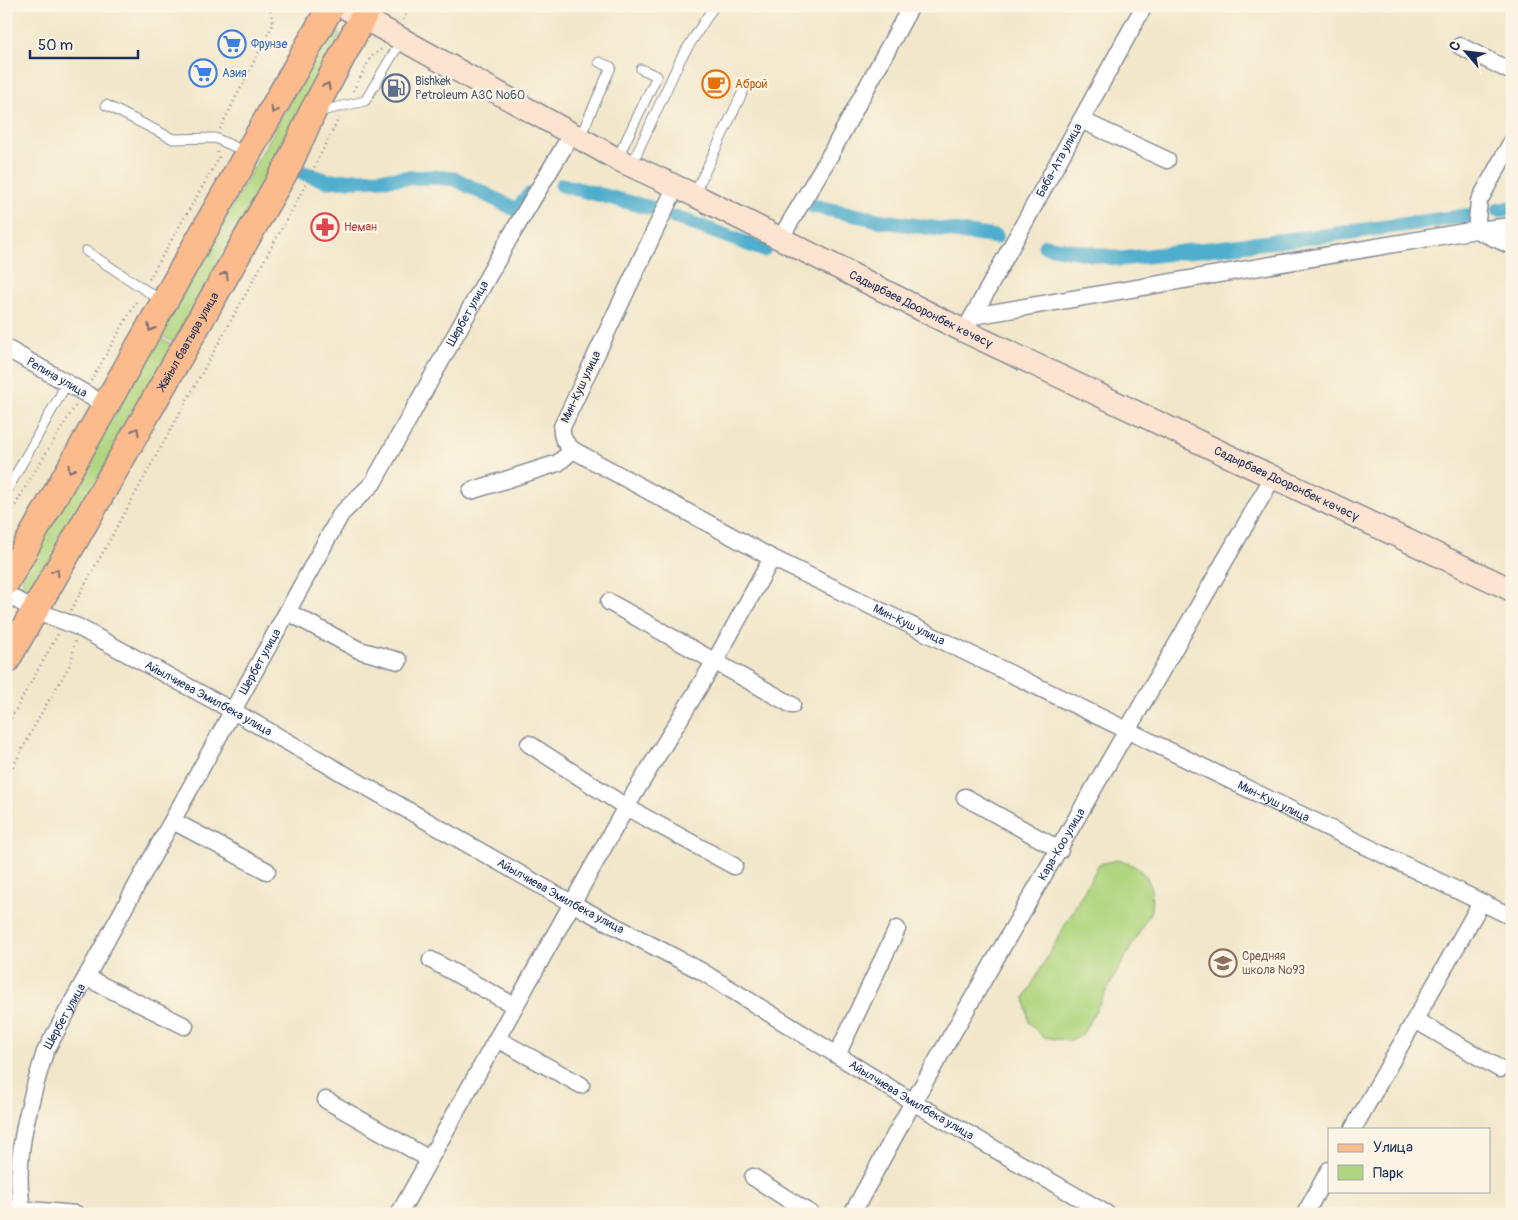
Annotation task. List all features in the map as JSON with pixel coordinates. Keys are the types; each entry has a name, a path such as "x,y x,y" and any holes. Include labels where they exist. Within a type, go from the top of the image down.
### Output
{"main road":[{"path":"6,582 107,406 154,296 249,154 332,6"},
{"name":"Садырбаев Дооронбек көчөсү","path":"342,6 366,13 396,37 575,137 624,162 780,239 969,323 1273,477 1512,590"},
{"name":"Жайыл баатыра улица","path":"6,660 289,164 312,113 366,13"}],"street":[{"path":"780,239 829,157 911,6"},
{"name":"Баба-Ата улица","path":"969,323 1144,6"},
{"path":"1460,46 1512,72"},
{"path":"1081,120 1167,160"},
{"name":"Шербет улица","path":"17,1211 25,1115 44,1052 87,978 341,514 373,483 510,237 575,137"},
{"path":"1476,230 1479,202 1512,140"},
{"name":"Мин-Куш улица","path":"685,191 562,427 565,443 573,450 772,558 1512,917"},
{"path":"969,323 1476,230 1512,226"},
{"path":"1476,230 1512,246"},
{"name":"Репина улица","path":"6,348 107,406"},
{"path":"471,491 558,463 573,450"},
{"name":"Кара-Коо улица","path":"852,1214 913,1102 1060,850 1273,477"},
{"path":"399,1214 626,807 715,661 772,558"},
{"name":"Айылчиева Эмилбека улица","path":"6,594 34,610 72,624 233,711 572,904 701,971 913,1102 1107,1214"},
{"path":"609,602 792,705"},
{"path":"288,612 360,650 399,661"},
{"path":"529,744 626,807 734,866"},
{"path":"965,796 1060,850"},
{"path":"173,821 267,871"},
{"path":"1354,1128 1481,903"},
{"path":"837,1055 897,929"},
{"path":"431,960 515,1006"},
{"path":"87,978 185,1026"},
{"path":"1415,1020 1500,1069"},
{"path":"497,1040 581,1085"},
{"path":"326,1100 430,1158"},
{"path":"1308,1213 1328,1172"},
{"path":"753,1177 811,1214"},
{"path":"17,1211 76,1214"}],"lane":[{"path":"624,162 681,58 714,6"},
{"path":"312,113 344,108 365,102 396,37"},
{"path":"575,137 611,67 598,62"},
{"path":"624,162 657,76 641,70"},
{"path":"685,191 746,85"},
{"path":"106,105 173,139 215,138 249,154"},
{"path":"86,251 154,296"},
{"path":"6,492 67,383"}],"path":[{"path":"6,523 27,484 84,393 154,296 218,158 215,138 273,24 270,6"},
{"path":"6,727 72,624 297,201 371,57 396,37 410,6"},
{"path":"6,780 42,712 71,663 72,624"}],"green space":[{"path":"338,29 340,36 294,119 278,158 175,343 161,335 330,30"},
{"path":"159,337 173,346 36,588 28,590 24,587 22,577"},
{"path":"1118,860 1136,867 1147,878 1151,892 1151,911 1082,1035 1068,1041 1043,1037 1029,1023 1025,997 1099,864"}],"waterway":[{"path":"300,172 328,181 434,177 455,179 517,210 529,195"},
{"path":"562,185 655,209"},
{"path":"813,206 883,221 996,237"},
{"path":"1499,210 1512,208"},
{"path":"1045,246 1121,259 1329,235 1473,215"},
{"path":"675,217 764,250"}],"place":[{"name":"Фрунзе","path":"232,44"},
{"name":"Азия","path":"203,73"},
{"name":"Аброй","path":"716,84"},
{"name":"Bishkek Petroleum АЗС №60","path":"396,88"},
{"name":"Неман","path":"325,227"},
{"name":"Средняя школа №93","path":"1223,963"}]}
